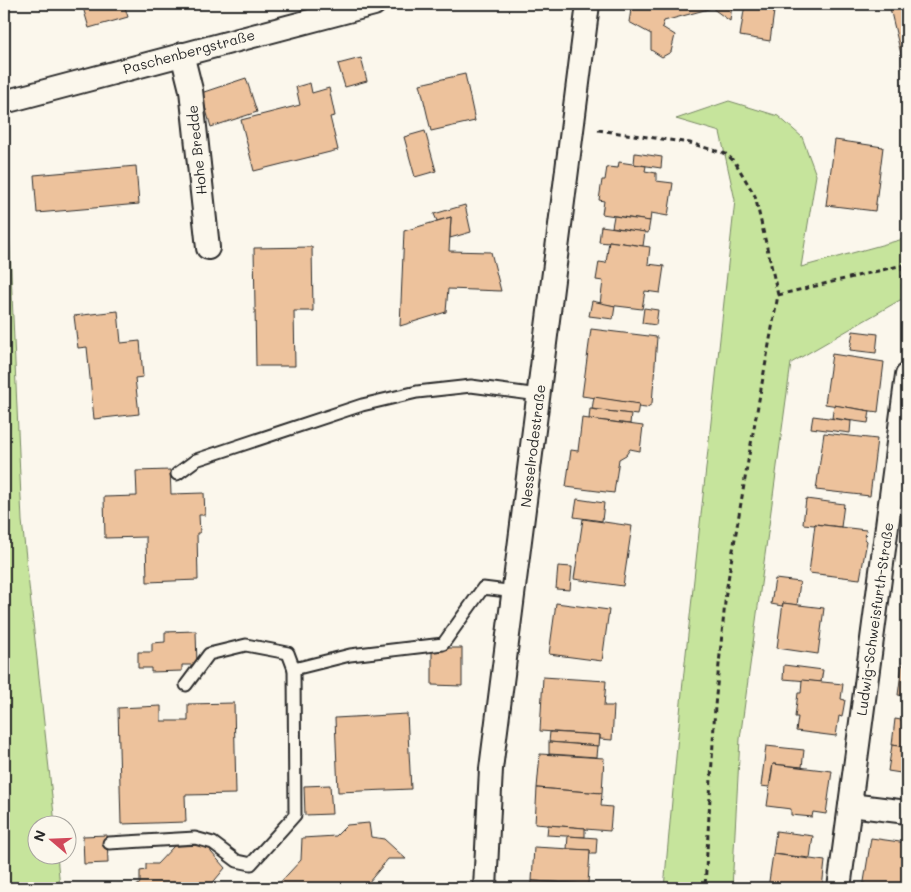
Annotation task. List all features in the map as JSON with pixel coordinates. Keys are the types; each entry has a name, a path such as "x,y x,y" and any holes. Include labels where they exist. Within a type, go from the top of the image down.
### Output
{"street":[{"name":"Nesselrodestraße","path":"485,888 491,769 515,592 588,4"},
{"name":"Paschenbergstraße","path":"4,102 361,5"},
{"name":"Hohe Bredde","path":"182,54 191,90 208,248"},
{"name":"Ludwig-Schweisfurth-Straße","path":"839,888 907,375"},
{"path":"850,805 907,812"}],"lane":[{"path":"177,474 196,460 362,405 417,392 471,386 539,395"},
{"path":"294,669 350,655 443,644 483,588 515,592"},
{"path":"109,842 195,838 213,843 237,860 251,864 295,815 294,669 288,654 246,645 209,654 186,685"}],"path":[{"path":"572,127 690,143 726,154 736,162 755,196 778,295 748,455 726,592 715,706 705,888"},
{"path":"778,295 907,264"},
{"path":"902,265 907,375"}],"green space":[{"path":"729,101 778,116 802,137 816,175 801,267 907,238 907,296 791,363 740,739 732,888 664,888 683,681 735,200 720,132 676,119"},
{"path":"4,137 22,521 54,814 28,814 28,864 58,864 60,888 4,888"}],"building":[{"path":"82,4 124,4 128,17 89,28"},
{"path":"632,4 732,4 730,21 712,8 664,21 662,27 675,35 671,52 662,57 651,50 651,34 629,22"},
{"path":"745,4 775,4 770,41 740,36"},
{"path":"889,4 907,4 907,53 901,54"},
{"path":"361,58 367,81 345,87 338,64"},
{"path":"465,74 475,121 431,131 420,84"},
{"path":"246,78 257,112 211,127 201,93"},
{"path":"310,83 312,93 329,88 335,116 330,117 338,150 254,171 241,120 300,105 296,87"},
{"path":"425,131 436,171 415,177 404,137"},
{"path":"835,140 883,147 875,211 826,205"},
{"path":"635,153 662,157 661,168 634,164"},
{"path":"619,162 646,166 645,171 656,173 656,181 673,183 668,216 651,213 650,221 602,214 604,201 599,200 602,180 605,180 607,167 618,168"},
{"path":"136,166 139,204 37,213 34,175"},
{"path":"465,205 471,232 450,238 451,217 437,221 434,214"},
{"path":"614,216 650,221 648,233 612,227"},
{"path":"451,217 449,251 491,252 501,291 448,289 446,312 400,326 404,231"},
{"path":"601,226 645,232 643,246 609,241 609,243 599,242"},
{"path":"609,241 650,247 648,264 664,266 660,293 645,291 642,309 600,304 603,281 596,280 599,262 606,263"},
{"path":"312,247 313,311 294,311 295,366 256,366 254,248"},
{"path":"592,301 615,306 613,319 589,316"},
{"path":"644,308 658,310 656,325 642,323"},
{"path":"118,311 121,343 140,341 143,377 135,378 139,414 94,419 87,347 78,348 74,316"},
{"path":"591,329 657,337 652,404 646,408 638,407 639,404 582,396"},
{"path":"853,331 878,334 876,353 850,350"},
{"path":"832,354 884,362 878,412 825,404"},
{"path":"594,397 639,404 637,415 592,409"},
{"path":"834,405 870,411 868,423 832,418"},
{"path":"590,409 631,414 630,424 589,419"},
{"path":"813,416 851,421 850,433 811,428"},
{"path":"582,418 643,426 640,451 630,449 626,455 619,459 614,493 566,487 571,450 578,451"},
{"path":"824,433 877,439 870,496 816,490"},
{"path":"170,470 171,494 204,493 205,515 199,515 200,533 197,533 198,580 147,582 146,537 105,538 104,497 137,496 136,471"},
{"path":"577,499 604,503 602,521 574,517"},
{"path":"806,499 844,504 841,527 803,524"},
{"path":"583,519 632,526 623,586 574,579"},
{"path":"815,524 866,530 865,539 867,541 860,579 809,573"},
{"path":"558,566 572,567 570,590 556,589"},
{"path":"775,579 800,582 797,605 783,603 782,606 771,604"},
{"path":"556,603 609,610 602,661 549,654"},
{"path":"783,603 824,608 818,654 777,648"},
{"path":"196,631 197,665 182,665 182,671 151,672 151,668 138,668 138,652 152,652 152,643 165,642 165,632"},
{"path":"907,635 907,666 902,665"},
{"path":"432,648 462,648 462,686 432,685"},
{"path":"784,665 823,670 821,682 783,679"},
{"path":"902,665 907,666 907,696 898,695"},
{"path":"543,677 606,681 604,706 614,706 612,740 600,739 600,735 540,731"},
{"path":"802,680 843,684 841,699 845,700 842,717 839,716 836,736 796,731 798,717 795,717 798,693 801,693"},
{"path":"234,703 236,794 185,795 186,822 121,824 118,708 161,706 161,721 188,721 188,704"},
{"path":"407,714 411,789 338,792 335,718"},
{"path":"895,719 907,721 907,747 892,745"},
{"path":"550,732 600,735 599,746 549,742"},
{"path":"549,742 598,746 597,757 549,754"},
{"path":"892,745 907,747 907,774 888,771"},
{"path":"766,746 804,750 802,767 773,764 769,787 761,786"},
{"path":"540,754 604,758 602,793 537,788"},
{"path":"773,764 832,771 826,814 813,812 812,817 791,815 791,809 767,806"},
{"path":"330,785 332,814 305,815 304,786"},
{"path":"537,788 602,793 601,806 612,807 610,831 535,824"},
{"path":"369,823 371,837 384,839 406,859 388,859 364,888 275,888 301,860 302,838 336,836 347,825"},
{"path":"548,825 585,828 585,837 547,835"},
{"path":"776,831 813,836 810,858 773,854"},
{"path":"107,835 108,863 84,864 83,836"},
{"path":"568,836 597,838 596,854 590,854 590,850 567,849"},
{"path":"871,838 907,843 907,888 863,888"},
{"path":"210,845 211,852 225,868 210,888 134,888 140,883 140,871 146,870 146,864 157,864 174,846"},
{"path":"534,847 590,850 588,884 532,881"},
{"path":"773,854 825,861 822,888 768,888"},
{"path":"532,881 588,884 590,888 531,888"}]}
